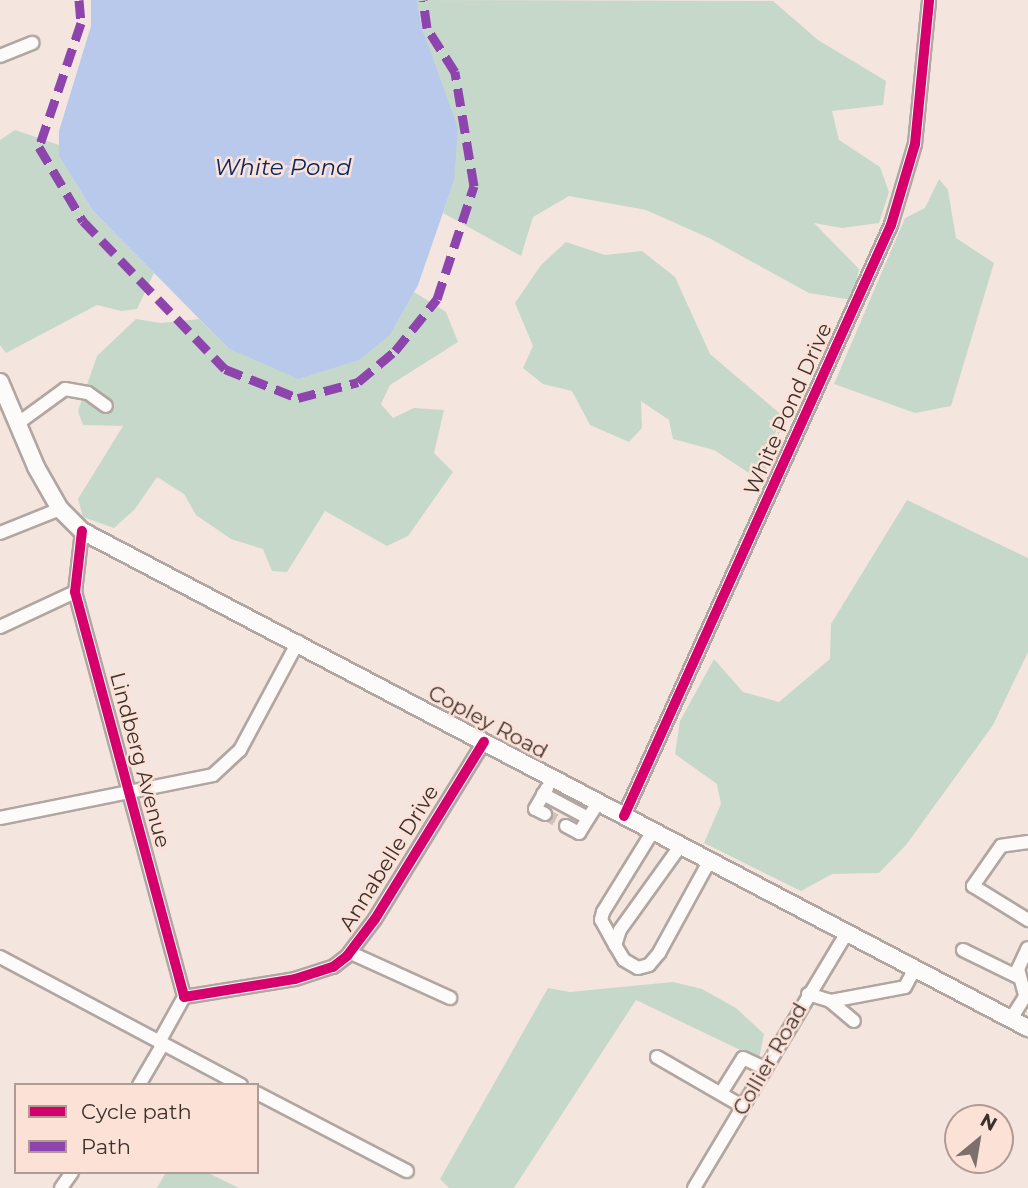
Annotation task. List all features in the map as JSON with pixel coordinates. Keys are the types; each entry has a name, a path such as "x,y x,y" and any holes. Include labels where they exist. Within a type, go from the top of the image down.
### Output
{"main road":[{"name":"Copley Road","path":"0,382 17,424 60,509 82,531 298,642 1028,1028"}],"street":[{"name":"White Pond Drive","path":"624,816 891,225 915,144 929,0"},
{"path":"0,56 32,43"},
{"path":"17,424 65,389 88,393 106,406"},
{"path":"0,533 60,509"},
{"name":"Lindberg Avenue","path":"82,531 75,592 184,997"},
{"path":"0,627 75,592"},
{"path":"0,818 198,782 226,765 240,750 298,642"},
{"name":"Annabelle Drive","path":"184,997 295,979 333,967 351,953 484,742"},
{"path":"545,814 535,809 552,778"},
{"path":"544,794 588,818"},
{"path":"566,826 579,833 598,803"},
{"path":"653,831 603,912 601,920 615,945 631,964 649,965 710,860"},
{"path":"1028,842 1001,846 973,886 1028,920"},
{"path":"615,945 651,881 663,874 681,845"},
{"name":"Collier Road","path":"694,1188 808,994 848,932"},
{"path":"1018,977 1028,948"},
{"path":"963,950 1018,977 1026,993 1011,1019"},
{"path":"351,953 450,998"},
{"path":"0,957 237,1083"},
{"path":"830,1001 905,987 915,968"},
{"path":"808,994 830,1001 854,1021"},
{"path":"140,1083 184,997"},
{"path":"657,1057 742,1106"},
{"path":"721,1093 743,1058 764,1068"},
{"path":"259,1094 407,1171"}],"green space":[{"path":"417,0 773,1 818,40 886,81 883,105 832,111 839,140 880,167 889,192 879,223 842,228 814,223 859,269 852,300 809,293 709,238 646,210 569,196 533,217 521,256 443,213 454,181"},
{"path":"15,130 59,145 59,156 93,211 154,273 137,309 121,311 97,305 6,353 0,345 0,140"},
{"path":"939,179 948,190 956,238 994,263 951,406 915,413 834,384 905,218 925,208"},
{"path":"566,242 605,255 642,251 675,277 710,354 785,418 761,481 714,450 673,439 669,420 641,401 642,428 629,442 590,425 572,391 543,384 523,368 533,346 515,303 541,265"},
{"path":"414,292 446,312 458,342 390,385 381,404 393,418 414,408 444,410 434,453 453,472 408,536 387,546 325,511 287,572 272,571 263,549 231,539 196,515 184,494 157,477 135,509 114,528 83,517 78,499 123,426 83,425 78,411 97,356 136,319 161,323 199,319 228,348 390,335"},
{"path":"907,500 1028,558 1028,652 993,725 906,845 879,873 832,874 801,891 704,843 721,804 717,784 675,754 680,721 714,659 743,692 779,702 830,659 831,624"},
{"path":"673,982 702,989 736,1008 764,1034 759,1059 636,1000 514,1188 449,1188 440,1179 548,988 570,992"},
{"path":"165,1174 210,1174 239,1188 157,1188"}],"water":[{"name":"White Pond","path":"91,0 417,0 422,28 458,128 454,181 418,285 390,335 359,360 298,379 228,348 93,211 59,156 59,131 91,26"}],"tunnel":[{"path":"545,814 566,826"}],"marked path":[{"path":"79,0 81,23 39,147 83,221 225,369 298,398 358,382 395,351 437,299 474,186 455,72 427,28 423,0"}],"cycle path":[{"path":"624,816 891,225 915,144 929,0"},
{"path":"82,531 75,592 184,997 295,979 333,967 347,956 375,919 484,742"}]}
